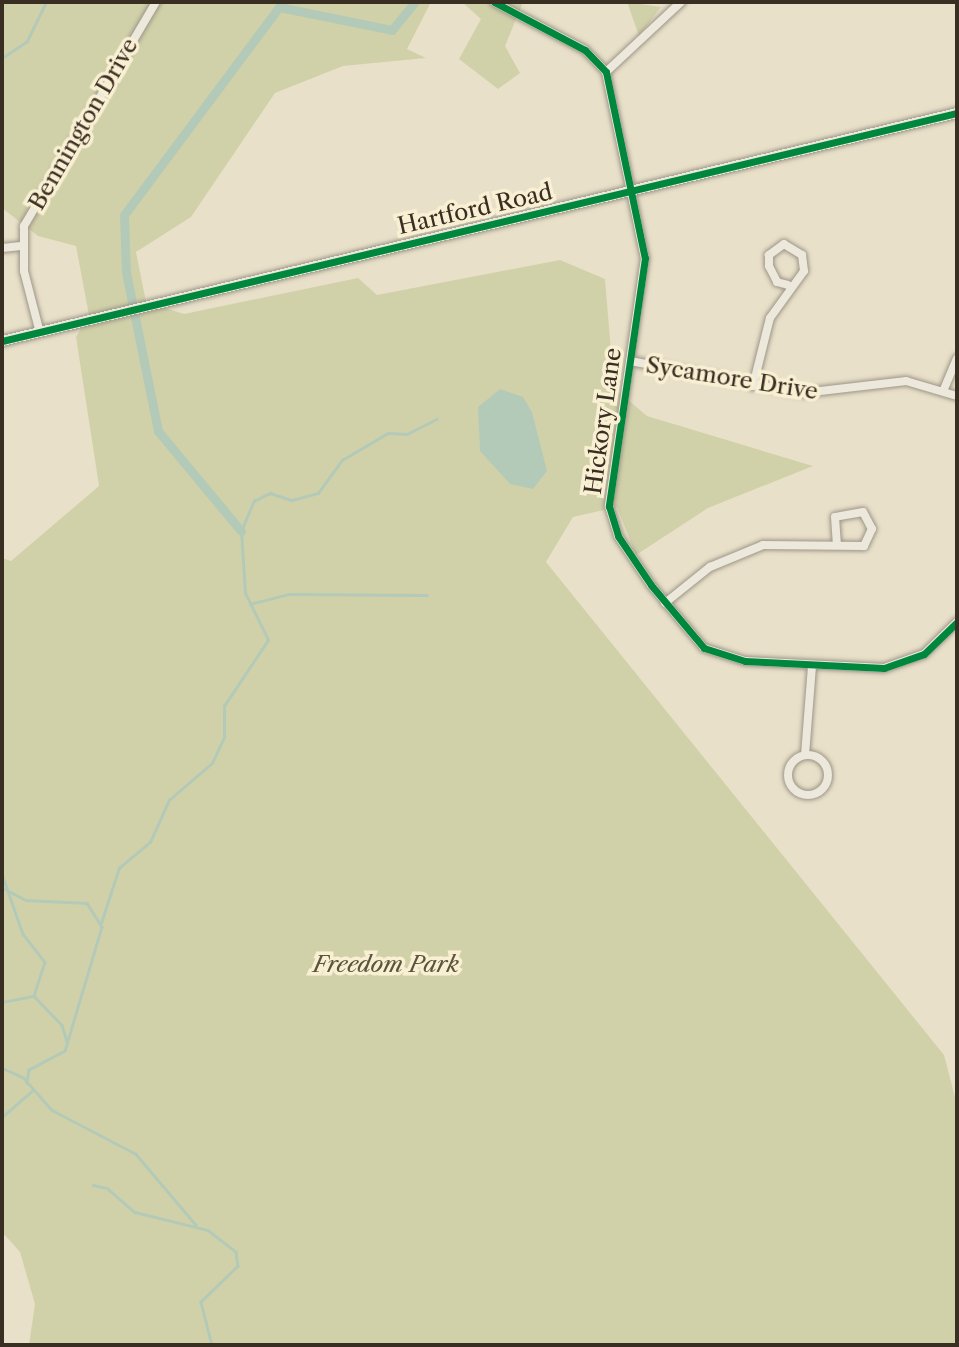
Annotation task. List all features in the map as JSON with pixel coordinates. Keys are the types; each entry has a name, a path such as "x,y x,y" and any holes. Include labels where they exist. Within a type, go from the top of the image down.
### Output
{"street":[{"name":"Bennington Drive","path":"40,333 21,246 34,204 156,2"},
{"path":"494,2 585,50 606,72 681,2"},
{"name":"Hickory Lane","path":"606,72 645,258 610,506 624,546 665,603 713,653 864,670 905,662 933,649 957,622"},
{"name":"Hartford Road","path":"2,341 957,113"},
{"path":"753,386 767,327 788,285 804,271 804,261 784,244 769,256 769,267 777,282 788,285"},
{"path":"2,248 21,246"},
{"path":"944,389 957,359"},
{"name":"Sycamore Drive","path":"630,361 753,386 816,394 906,381 944,389 957,396"},
{"path":"665,603 710,567 763,545 864,546 870,519 843,511 831,526 837,544"},
{"path":"806,755 812,666"},
{"path":"806,755 825,764 828,776 816,794 804,795 788,780 795,759 806,755"}],"green space":[{"name":"Freedom Park","path":"2,2 431,2 407,49 426,58 343,66 275,93 191,217 136,252 146,302 184,314 358,278 377,295 560,260 605,279 614,388 647,416 813,466 708,508 636,555 617,507 573,517 546,562 944,1055 957,1105 957,1345 29,1345 35,1304 20,1252 2,1232 2,558 11,561 99,486 76,337 89,315 76,246 38,236 2,208"},
{"path":"462,2 523,2 505,46 520,73 498,89 459,59 481,19"},
{"path":"627,2 661,7 639,36"}],"shaded area":[{"path":"500,389 523,397 532,412 547,471 533,489 510,484 480,451 478,407"}],"waterway":[{"path":"2,58 27,41 46,2"},
{"path":"241,531 158,431 126,273 124,215 279,7 392,30 415,2"},
{"path":"101,923 119,868 150,842 169,800 212,763 224,737 224,706 268,640 245,593 241,531 254,501 270,493 292,500 318,493 342,460 388,433 407,434 436,419"},
{"path":"250,604 289,594 427,595"},
{"path":"2,874 23,934 45,962 34,996 62,1025 67,1041"},
{"path":"5,889 26,900 87,903 102,927 65,1051 29,1070 27,1083"},
{"path":"2,1002 34,996"},
{"path":"2,1068 24,1078 52,1110 136,1154 196,1225"},
{"path":"2,1117 33,1090"},
{"path":"93,1185 107,1188 135,1212 208,1230 236,1252 238,1266 201,1302 212,1345"}],"cycle path":[{"path":"494,2 585,50 606,72 645,258 609,506 618,536 651,585 704,648 745,661 884,668 924,654 957,622"},
{"path":"2,341 957,113"}]}
